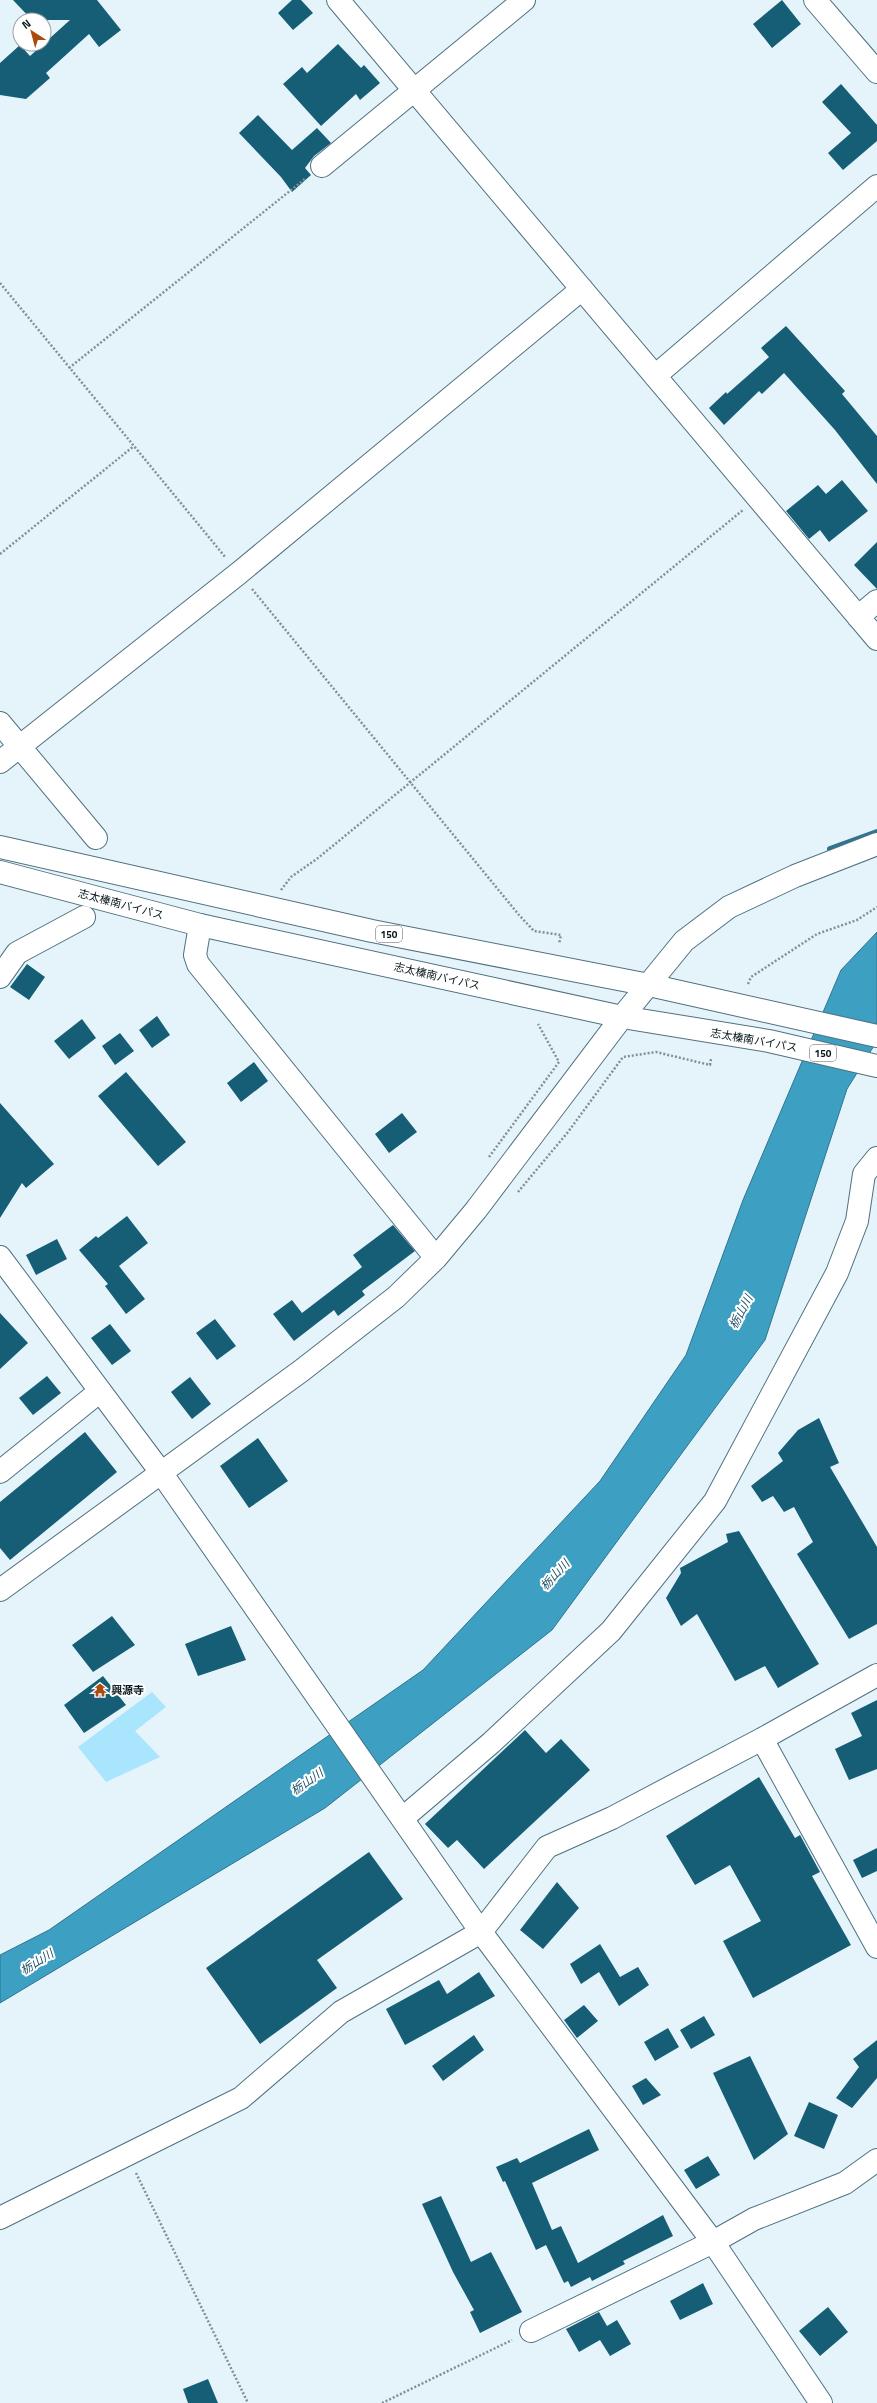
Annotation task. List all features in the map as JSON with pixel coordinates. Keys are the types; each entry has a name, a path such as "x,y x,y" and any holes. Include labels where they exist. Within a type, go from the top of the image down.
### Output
{"main road":[{"path":"338,0 877,639"},
{"path":"322,166 524,0"},
{"path":"815,0 877,72"},
{"path":"655,376 877,186"},
{"path":"0,762 239,574 582,289"},
{"path":"858,617 877,601"},
{"path":"0,723 96,838"},
{"path":"0,1590 160,1471 301,1371 396,1297 436,1258 481,1204 622,1017 649,986 684,941 729,907 795,876 877,844"},
{"name":"150","path":"0,847 276,910 649,986 877,1036"},
{"name":"志太榛南バイパス","path":"0,872 200,925 622,1017 769,1041 877,1066"},
{"path":"0,977 17,953 84,917"},
{"path":"200,925 195,956 198,964 436,1258"},
{"path":"400,1812 491,1743 611,1631 715,1501 837,1273 857,1221 864,1174 877,1158"},
{"path":"0,1257 99,1392 160,1471 317,1697 400,1812 481,1932 713,2242 820,2403"},
{"path":"0,1472 99,1392"},
{"path":"0,2218 128,2156 241,2098 341,2012 481,1932 547,1847 612,1818 762,1739 877,1675"},
{"path":"762,1739 877,1947"},
{"path":"531,2331 713,2242 754,2219 845,2183 877,2160"}],"path":[{"path":"69,368 322,166"},
{"path":"0,283 519,915 534,931 561,935 559,944"},
{"path":"0,554 134,446"},
{"path":"276,910 282,886 291,877 318,858 758,498"},
{"path":"748,984 751,977 818,934 857,920 877,907"},
{"path":"488,1159 490,1153 559,1062 538,1024"},
{"path":"512,1198 568,1132 623,1057 656,1052 710,1065 711,1060"},
{"path":"128,2156 248,2403"},
{"path":"382,2403 531,2331"}],"shaded area":[{"path":"152,1692 166,1707 135,1731 160,1757 106,1782 78,1747"}],"water":[{"name":"栃山川","path":"877,932 877,1041 847,1089 765,1340 552,1630 325,1808 0,2003 0,1955 49,1930 423,1670 600,1481 686,1355 743,1200 841,970"}],"building":[{"path":"13,0 97,0 121,30 99,47 89,34 46,73 50,78 26,99 0,95 0,63 12,52 26,52 30,56 34,52 52,52 52,36 70,20 52,20 52,12 24,12"},
{"path":"292,0 301,0 313,13 293,30 278,13"},
{"path":"782,0 801,24 772,48 753,24"},
{"path":"338,44 361,68 364,65 380,83 360,100 356,94 321,126 283,84 302,67 307,73"},
{"path":"841,84 877,125 877,141 843,170 828,153 851,133 822,102"},
{"path":"258,115 292,150 317,128 331,143 314,156 305,168 311,175 292,192 281,177 239,133"},
{"path":"786,326 845,391 842,394 877,436 877,484 835,430 784,373 762,394 759,391 724,425 709,408 769,357 761,348"},
{"path":"842,480 868,511 829,542 820,530 809,539 786,511 818,485 826,494"},
{"path":"877,542 877,589 854,565"},
{"path":"27,964 45,977 29,1000 10,987"},
{"path":"157,1016 170,1035 152,1048 139,1030"},
{"path":"82,1019 96,1038 69,1059 54,1041"},
{"path":"120,1033 134,1051 115,1065 102,1046"},
{"path":"254,1062 268,1081 241,1102 227,1083"},
{"path":"126,1072 186,1142 158,1166 98,1096"},
{"path":"0,1103 54,1164 26,1188 22,1183 0,1218"},
{"path":"402,1113 417,1132 389,1153 375,1134"},
{"path":"127,1216 148,1243 119,1266 145,1299 126,1314 105,1286 108,1284 79,1250 96,1236 98,1238"},
{"path":"393,1225 415,1251 362,1291 365,1295 338,1316 334,1310 294,1341 273,1314 292,1300 302,1313 362,1267 353,1255"},
{"path":"57,1239 67,1259 36,1275 26,1255"},
{"path":"0,1313 28,1343 0,1369"},
{"path":"215,1319 236,1346 217,1360 196,1333"},
{"path":"110,1324 131,1351 112,1365 91,1338"},
{"path":"47,1376 61,1393 33,1415 19,1398"},
{"path":"190,1377 211,1404 192,1419 171,1392"},
{"path":"819,1418 839,1463 830,1467 877,1547 877,1624 849,1639 797,1554 813,1542 794,1507 784,1512 773,1496 762,1502 751,1486 783,1461 778,1453 798,1430"},
{"path":"85,1432 117,1472 10,1560 0,1548 0,1502"},
{"path":"258,1438 288,1481 249,1508 220,1466"},
{"path":"739,1531 819,1664 778,1688 765,1666 735,1681 697,1614 681,1626 666,1598 681,1573 680,1568 728,1542 726,1534"},
{"path":"112,1616 135,1645 93,1672 72,1645"},
{"path":"231,1626 246,1660 198,1676 185,1644"},
{"name":"興源寺","path":"103,1676 126,1705 84,1733 64,1705"},
{"path":"877,1700 877,1769 849,1780 835,1749 862,1736 851,1713"},
{"path":"525,1730 546,1753 561,1739 590,1770 484,1869 457,1840 448,1848 425,1824"},
{"path":"759,1777 795,1838 800,1835 820,1872 812,1876 851,1945 753,1998 723,1941 761,1921 730,1865 695,1885 666,1836"},
{"path":"877,1848 877,1871 862,1878 853,1860"},
{"path":"369,1852 403,1899 317,1960 337,1988 260,2044 206,1968"},
{"path":"557,1882 579,1908 543,1949 520,1930"},
{"path":"600,1944 620,1977 638,1967 649,1985 619,2006 599,1972 581,1984 570,1964"},
{"path":"479,1972 495,1996 405,2045 386,2009 439,1980 447,1994"},
{"path":"584,2005 598,2021 577,2038 564,2020"},
{"path":"704,2016 715,2035 691,2049 680,2030"},
{"path":"668,2028 679,2047 655,2061 644,2042"},
{"path":"474,2035 484,2050 443,2081 432,2066"},
{"path":"877,2040 877,2078 852,2108 836,2098 859,2067 853,2059"},
{"path":"750,2056 788,2134 754,2160 713,2073"},
{"path":"646,2078 661,2095 643,2105 632,2086"},
{"path":"809,2102 838,2115 824,2149 794,2136"},
{"path":"589,2129 599,2150 532,2183 552,2230 561,2226 578,2263 663,2215 673,2236 623,2261 625,2264 592,2281 590,2277 571,2287 568,2281 564,2283 546,2245 536,2250 505,2181 503,2182 496,2167 517,2158 520,2163"},
{"path":"708,2156 720,2175 696,2189 684,2170"},
{"path":"441,2196 471,2262 491,2252 522,2312 480,2333 470,2312 474,2310 453,2272 422,2204"},
{"path":"703,2283 713,2304 680,2320 670,2301"},
{"path":"828,2307 848,2332 820,2356 799,2331"},
{"path":"599,2312 607,2326 617,2320 631,2344 610,2356 600,2340 579,2352 566,2329"},
{"path":"208,2379 218,2403 188,2403 183,2389"}],"waterway":[{"path":"830,849 877,832"}],"place":[{"name":"興源寺","path":"100,1690"}]}
